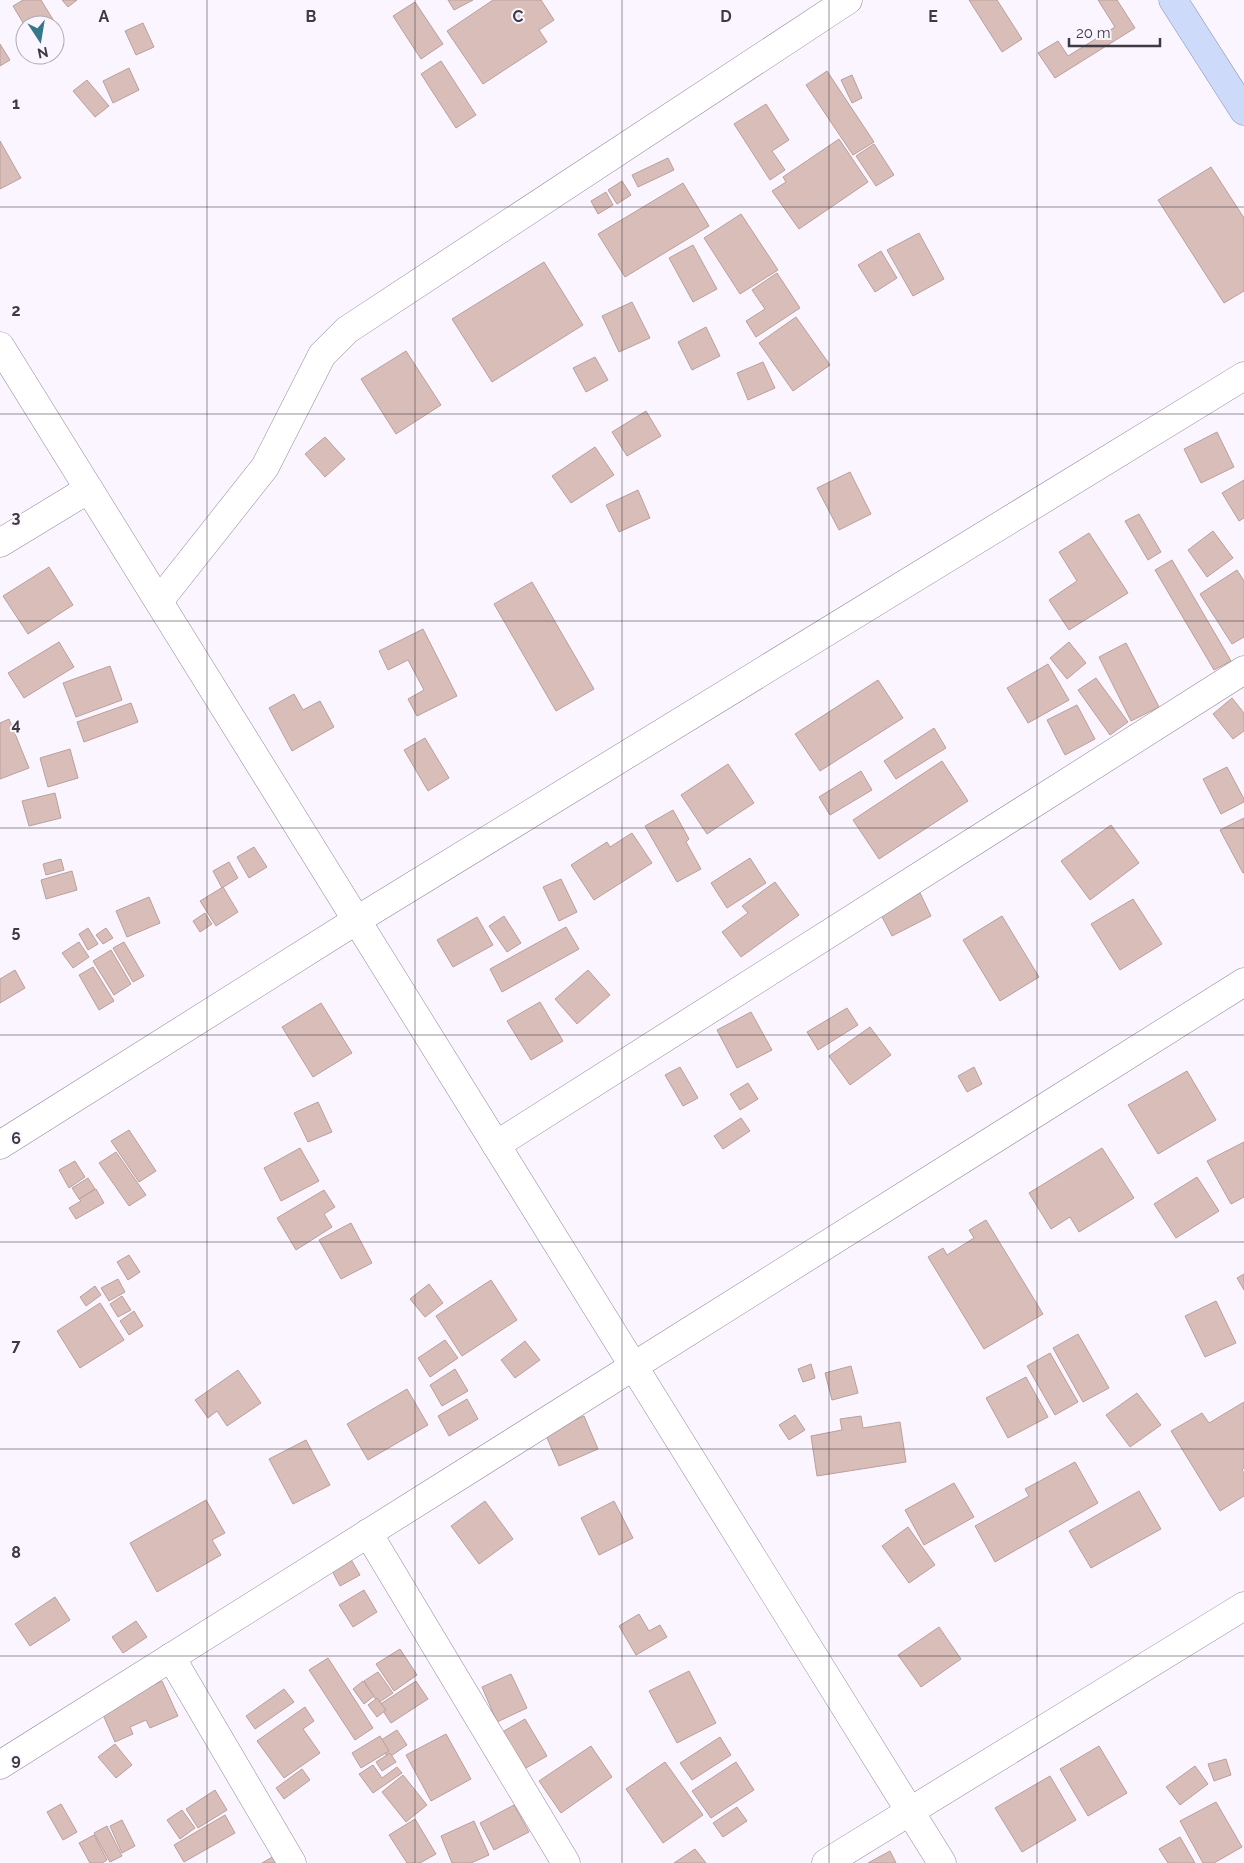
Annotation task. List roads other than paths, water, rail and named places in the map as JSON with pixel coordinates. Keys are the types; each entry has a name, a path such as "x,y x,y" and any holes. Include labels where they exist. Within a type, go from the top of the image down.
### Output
{"main road":[{"path":"1173,0 1244,111"}],"street":[{"path":"159,601 265,467 322,354 347,330 848,0"},
{"path":"0,346 942,1863"},
{"path":"0,1145 357,920 1244,376"},
{"path":"0,543 89,488"},
{"path":"496,1144 1244,670"},
{"path":"0,1765 1244,982"},
{"path":"368,1533 566,1863"},
{"path":"826,1863 1244,1606"},
{"path":"171,1657 292,1863"}]}
